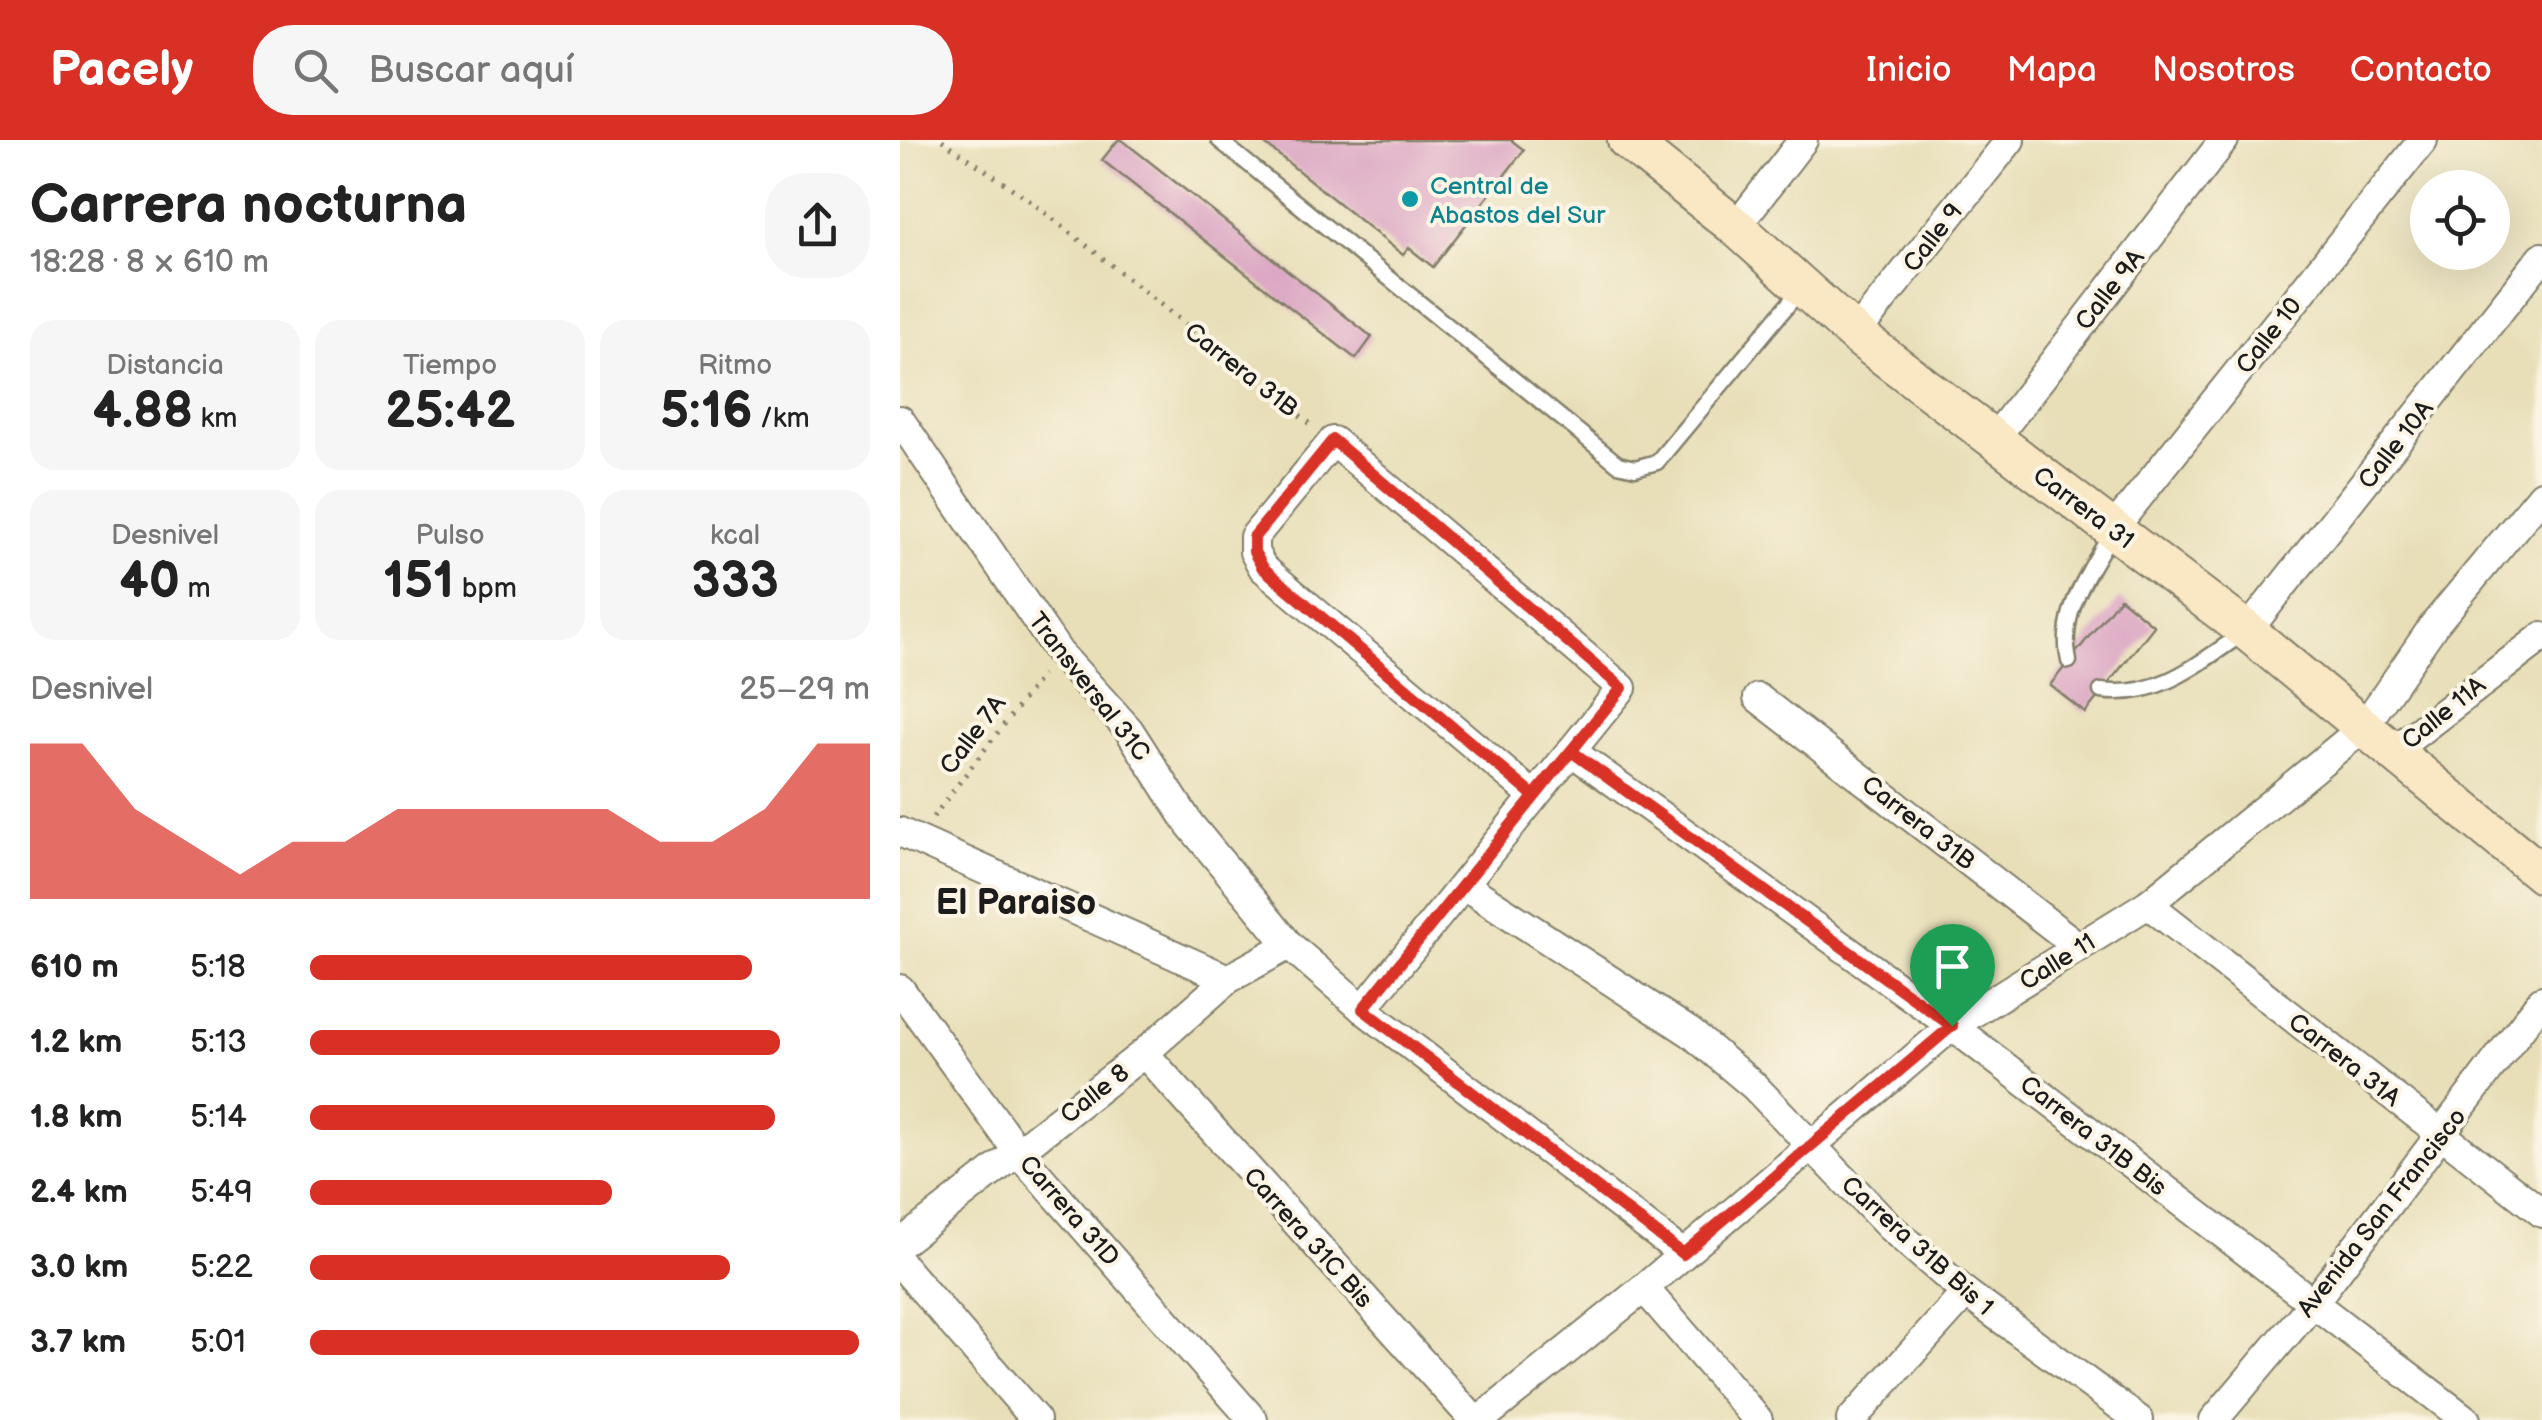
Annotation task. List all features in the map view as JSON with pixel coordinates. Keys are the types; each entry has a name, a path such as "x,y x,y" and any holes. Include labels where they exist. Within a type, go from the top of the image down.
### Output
{"main road":[{"name":"Carrera 31","path":"1627,140 1736,227 1855,334 2247,631 2542,874"}],"street":[{"path":"1736,227 1803,140"},
{"name":"Calle 9","path":"1855,334 2010,140"},
{"name":"Calle 9A","path":"1995,438 2224,140"},
{"name":"Calle 10","path":"2114,529 2422,140"},
{"name":"Calle 10A","path":"2247,631 2542,256"},
{"name":"Transversal 31C","path":"900,420 1060,652 1129,730 1190,825 1289,945 1363,1009 1683,1254"},
{"path":"1363,1009 1622,688 1333,440 1254,537 1254,552 1263,568 1534,796"},
{"name":"Calle 11","path":"1477,1420 1644,1288 1952,1026 2148,904 2378,740 2434,626 2542,496"},
{"name":"Calle 11A","path":"2378,740 2542,637"},
{"name":"Carrera 31B","path":"1758,698 2079,947"},
{"name":"Carrera 31B Bis","path":"1571,751 1952,1026 2466,1420"},
{"path":"908,836 1228,979"},
{"name":"Carrera 31B Bis 1","path":"1464,884 1691,1033 1754,1086 1890,1226 1966,1294 2140,1420"},
{"name":"Carrera 31A","path":"2148,904 2542,1213"},
{"name":"Calle 8","path":"900,1244 1144,1053 1228,979 1289,945"},
{"name":"Carrera 31D","path":"900,989 1018,1152 1254,1420"},
{"name":"Avenida San Francisco","path":"2214,1420 2313,1303 2542,1000"},
{"name":"Carrera 31C Bis","path":"1144,1053 1477,1420"},
{"path":"900,1263 1036,1420"},
{"path":"1644,1288 1758,1420"},
{"path":"1851,1420 1966,1294"}],"lane":[{"path":"1219,140 1618,464 1635,468 1657,462 1804,285"},
{"path":"2069,661 2064,639 2070,610 2114,529"},
{"path":"2102,692 2144,692 2174,678 2247,631"}],"path":[{"name":"Carrera 31B","path":"942,140 1033,203 1333,440"},
{"name":"Calle 7A","path":"908,836 1060,652"}],"building":[{"path":"1118,140 1372,337 1356,359 1102,160"},
{"name":"Central de Abastos del Sur","path":"1260,140 1511,140 1524,150 1433,267 1409,248 1403,255"},
{"path":"2120,598 2154,626 2085,713 2050,685"}],"place":[{"name":"Central de Abastos del Sur","path":"1410,199"}],"district":[{"name":"El Paraiso","path":"1016,902"}],"route":[{"path":"1952,1026 1571,751 1534,796 1263,568 1254,552 1254,537 1333,440 1622,688 1534,796 1363,1009 1683,1254 1952,1026"}]}
